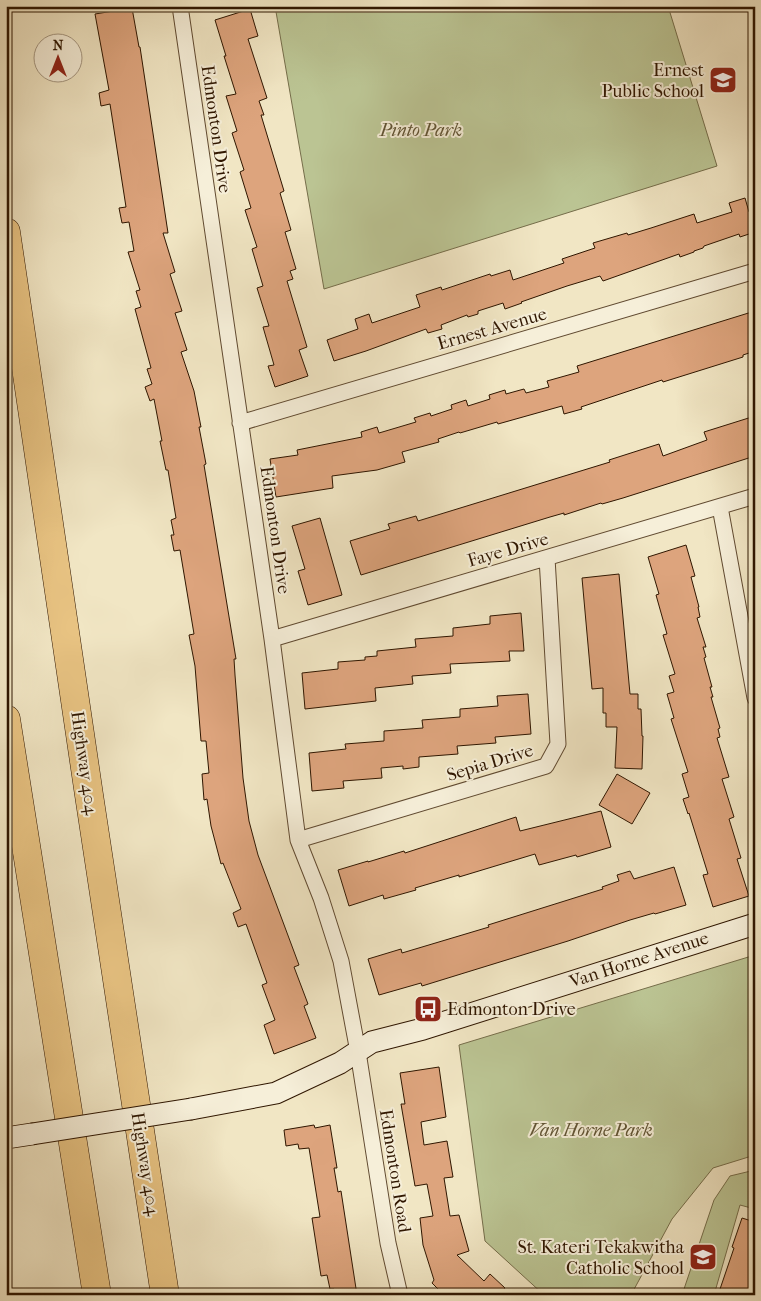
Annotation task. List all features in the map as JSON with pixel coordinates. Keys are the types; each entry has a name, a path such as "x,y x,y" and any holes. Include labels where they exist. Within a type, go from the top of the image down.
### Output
{"highway":[{"name":"Highway 404","path":"6,232 165,1295"},
{"path":"6,719 96,1295"}],"street":[{"name":"Edmonton Drive","path":"180,6 272,639 298,840 321,898 341,961 358,1052"},
{"name":"Ernest Avenue","path":"240,423 755,271"},
{"name":"Faye Drive","path":"272,639 755,496"},
{"path":"720,507 755,698"},
{"name":"Sepia Drive","path":"298,840 546,766 558,744 547,558"},
{"name":"Van Horne Avenue","path":"6,1138 191,1109 276,1093 340,1063 372,1042 424,1029 755,924"},
{"name":"Edmonton Road","path":"358,1052 388,1243 400,1295"}],"green space":[{"name":"Pinto Park","path":"275,6 668,6 717,166 324,289"},
{"name":"Van Horne Park","path":"755,955 755,1155 713,1168 672,1219 631,1295 544,1295 485,1241 459,1045"},
{"path":"755,1170 755,1209 740,1205 714,1295 682,1295 714,1200 730,1176"}],"building":[{"path":"132,8 140,47 168,233 163,233 175,272 170,274 182,311 175,313 187,350 181,352 194,391 201,427 199,427 206,464 204,465 236,659 234,659 243,778 249,821 258,855 299,965 294,967 308,1004 304,1006 316,1038 274,1054 264,1025 275,1020 262,985 267,983 246,924 238,927 233,913 241,909 223,863 221,864 211,826 207,799 204,800 202,774 209,773 206,741 201,741 195,666 189,635 194,634 180,550 174,551 171,535 174,535 171,520 176,518 168,470 166,470 160,441 162,441 154,399 150,401 145,387 152,384 147,369 151,368 135,309 141,307 136,291 140,290 128,252 134,251 129,222 122,223 119,208 126,207 110,104 101,106 99,93 109,90 95,14"},
{"path":"250,9 258,36 248,39 267,98 259,101 264,115 261,115 284,191 280,193 291,230 285,232 296,269 290,271 293,279 287,281 307,347 299,350 308,376 275,387 268,366 274,365 263,327 269,326 257,288 263,286 252,249 257,247 245,210 251,208 240,172 244,170 232,133 237,131 226,96 236,94 215,20"},
{"path":"745,198 749,212 755,210 755,232 740,237 739,234 704,246 680,257 679,254 603,281 600,276 567,286 505,309 503,303 478,311 478,314 468,317 467,315 441,325 442,329 428,333 426,329 334,361 327,340 358,329 355,319 369,314 372,323 420,307 416,295 441,287 442,290 490,274 491,276 510,270 513,280 564,263 562,259 595,248 593,243 627,233 628,235 694,214 697,223 732,212 729,203"},
{"path":"755,311 755,351 743,355 743,357 663,382 662,380 564,414 562,406 498,424 497,422 459,432 438,439 439,442 402,452 405,462 377,470 332,476 333,488 276,497 270,459 298,455 297,450 362,437 361,432 377,427 379,433 416,422 414,418 430,413 431,416 452,409 451,405 466,400 468,406 490,399 489,395 505,390 506,394 524,389 526,393 549,387 547,381 579,372 577,366"},
{"path":"755,416 755,456 623,498 564,515 564,513 550,517 361,575 350,541 390,529 388,524 416,516 418,521 610,462 609,460 659,444 663,456 707,440 704,432"},
{"path":"320,518 342,595 308,605 298,571 305,569 292,526"},
{"path":"686,545 695,576 691,577 699,607 700,617 697,618 706,647 703,647 706,657 704,658 712,687 710,687 713,697 711,697 720,728 718,729 720,737 717,738 729,777 722,779 734,817 729,819 741,858 737,859 749,896 713,907 703,875 708,874 683,799 689,797 682,774 688,772 671,719 674,718 667,694 674,692 669,676 675,674 663,635 667,634 656,595 659,594 648,557"},
{"path":"619,574 630,694 638,694 638,709 641,709 643,736 642,769 615,768 617,727 606,727 606,713 603,713 603,688 592,689 582,578"},
{"path":"521,613 524,651 509,651 510,661 450,664 451,673 412,676 413,684 375,688 376,701 305,709 302,673 338,669 338,662 365,660 365,657 377,656 377,651 416,647 415,639 453,636 453,628 490,624 490,616"},
{"path":"528,694 531,734 495,737 496,743 457,746 458,754 419,757 419,767 403,769 403,766 381,768 382,778 343,781 344,788 312,791 309,753 346,749 345,744 384,741 384,731 423,728 422,720 460,717 460,709 498,706 497,696"},
{"path":"617,774 650,793 632,824 599,805"},
{"path":"601,811 611,847 577,857 576,855 539,865 535,854 415,888 416,890 384,899 383,895 349,906 338,870 404,851 405,853 516,817 520,831"},
{"path":"674,867 686,905 630,920 422,986 421,983 379,995 368,959 401,949 402,953 489,927 488,925 603,889 602,887 619,881 617,875 630,871 634,879"},
{"path":"439,1067 446,1117 421,1122 424,1145 447,1141 453,1177 444,1178 450,1216 459,1215 469,1251 457,1255 484,1281 490,1274 505,1288 499,1295 444,1295 432,1283 434,1280 423,1245 420,1218 433,1216 427,1184 415,1186 401,1104 405,1104 400,1073"},
{"path":"314,1125 315,1128 330,1125 337,1168 334,1168 338,1192 341,1191 357,1295 336,1295 334,1289 330,1289 327,1275 321,1276 312,1218 320,1217 309,1148 299,1149 298,1144 286,1146 284,1130"},
{"path":"742,1218 755,1222 755,1295 718,1295 734,1248 732,1247"}],"place":[{"name":"Ernest Public School","path":"723,80"},
{"name":"Edmonton Drive","path":"428,1009"},
{"name":"St. Kateri Tekakwitha Catholic School","path":"703,1257"}]}
